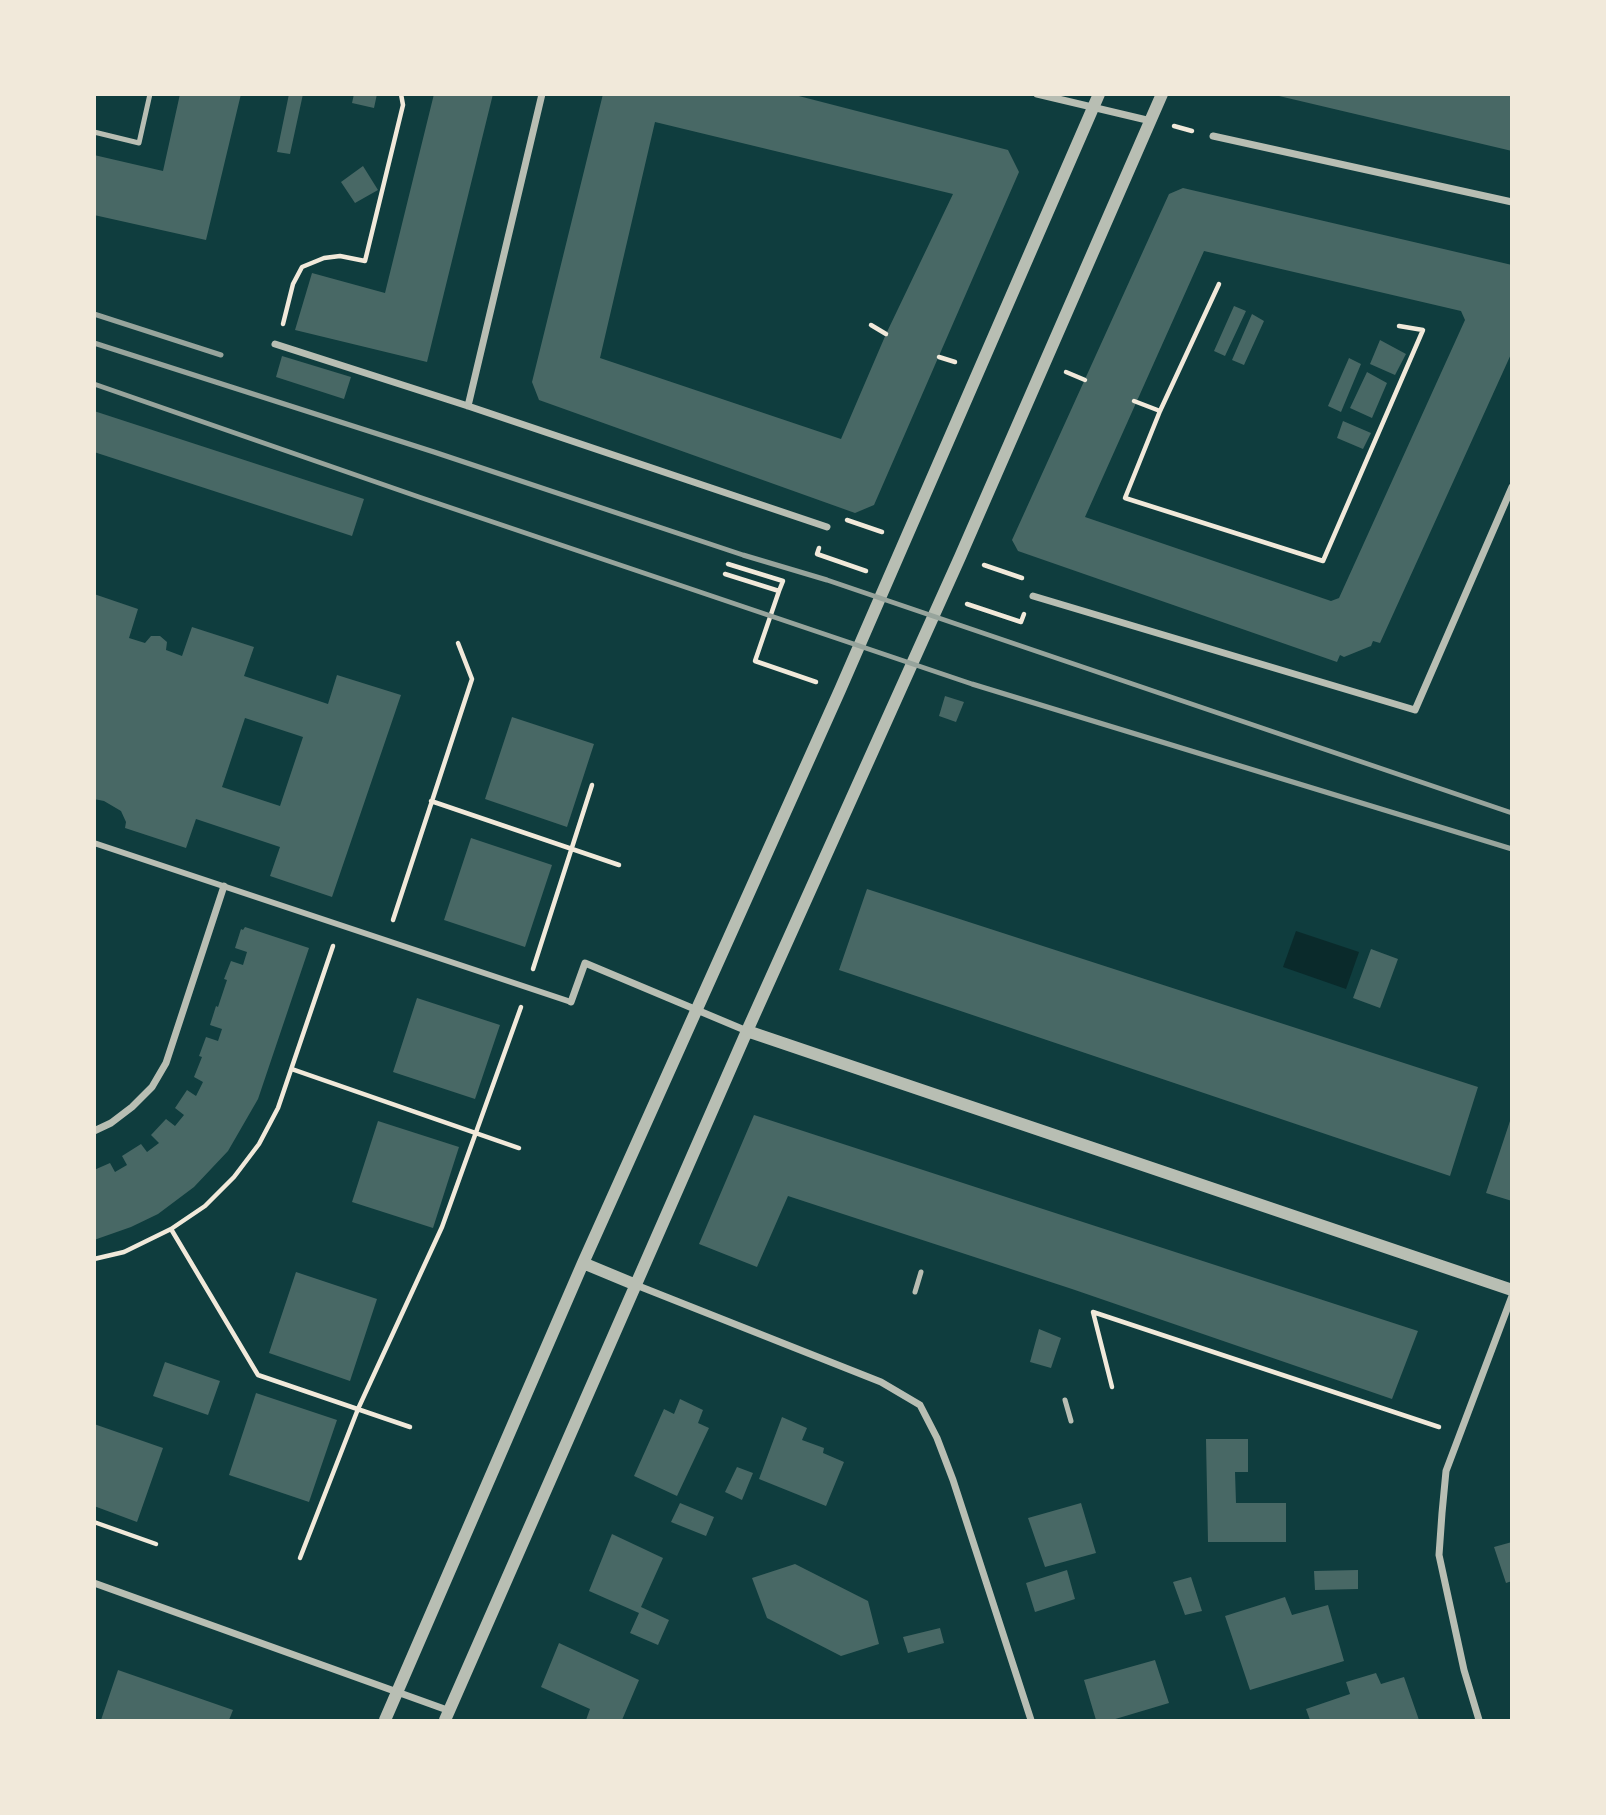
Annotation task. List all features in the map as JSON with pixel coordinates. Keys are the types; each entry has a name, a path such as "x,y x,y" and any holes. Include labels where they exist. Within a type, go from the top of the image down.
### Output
{"street":[{"path":"468,406 542,94"},
{"path":"1037,94 1151,121"},
{"path":"385,1720 583,1263 840,690 1098,94"},
{"path":"94,1583 398,1692 447,1716 1162,94"},
{"path":"1213,136 1511,202"},
{"path":"278,345 827,527"},
{"path":"1033,596 1415,710 1511,487"},
{"path":"94,844 571,1002 585,963 747,1031 1511,1290"},
{"path":"94,1131 111,1124 132,1107 152,1087 166,1063 224,886"},
{"path":"583,1263 881,1382 920,1405 953,1480 1031,1720"},
{"path":"1479,1720 1464,1670 1439,1555 1446,1471 1511,1296"}],"lane":[{"path":"94,132 139,142 150,94"},
{"path":"915,1292 921,1272"},
{"path":"1065,1400 1071,1421"}],"path":[{"path":"278,345 293,284 302,267 324,258 340,256 365,261 403,105 401,94"},
{"path":"1151,121 1213,136"},
{"path":"1219,284 1160,411 1125,498 1323,561 1423,330 1399,326"},
{"path":"871,325 886,334"},
{"path":"1134,401 1160,411"},
{"path":"817,554 834,560"},
{"path":"728,564 783,581 755,662 840,690"},
{"path":"725,573 779,591"},
{"path":"995,614 1021,622"},
{"path":"387,940 472,679 458,643"},
{"path":"300,1558 358,1409 442,1227 528,987 592,785"},
{"path":"431,801 620,865"},
{"path":"94,1259 124,1252 171,1229 205,1206 234,1177 278,1108 340,925"},
{"path":"292,1069 519,1148"},
{"path":"171,1229 258,1374 410,1427"},
{"path":"1112,1387 1093,1312 1460,1434"},
{"path":"94,1522 156,1544"}],"water":[{"path":"1296,931 1359,952 1346,989 1283,967"}],"building":[{"path":"180,94 241,94 206,240 94,215 94,155 163,171"},
{"path":"289,94 303,94 290,154 277,152"},
{"path":"354,94 377,94 374,108 352,103"},
{"path":"434,94 493,94 427,362 295,330 312,273 385,293"},
{"path":"603,94 791,94 1008,150 1019,172 874,505 855,513 539,400 532,382","holes":["655,122 953,194 886,334 841,439 600,358"]},
{"path":"1512,94 1512,151 1279,96"},
{"path":"363,166 378,190 355,203 341,182"},
{"path":"1183,188 1512,265 1512,352 1380,643 1373,641 1371,646 1344,657 1340,655 1337,662 1018,551 1012,540 1169,194","holes":["1204,251 1461,311 1465,320 1339,598 1331,601 1085,517"]},
{"path":"1234,306 1246,311 1225,356 1214,351"},
{"path":"1252,314 1264,321 1244,365 1232,360"},
{"path":"1380,340 1406,354 1395,375 1370,364"},
{"path":"282,356 351,377 344,399 276,377"},
{"path":"1349,358 1361,364 1341,412 1328,406"},
{"path":"1367,372 1387,383 1372,418 1350,408"},
{"path":"94,411 364,499 352,536 94,452"},
{"path":"1343,421 1371,433 1363,449 1337,438"},
{"path":"94,594 138,609 129,638 145,643 151,636 160,636 167,642 166,650 182,656 192,627 254,647 244,676 328,704 337,675 401,695 332,897 270,876 280,847 196,819 186,848 125,828 126,822 121,811 104,801 94,799","holes":["245,718 303,737 280,806 222,787"]},
{"path":"945,696 964,702 956,722 939,716"},
{"path":"512,717 594,744 567,827 485,799"},
{"path":"471,838 552,865 525,947 444,920"},
{"path":"867,889 1478,1087 1450,1176 839,970"},
{"path":"245,927 309,948 258,1099 228,1151 194,1187 158,1214 94,1240 94,1170 110,1163 115,1172 127,1165 122,1156 141,1144 147,1152 159,1143 151,1135 166,1119 175,1126 184,1115 175,1108 187,1090 196,1096 203,1082 194,1077 206,1037 218,1041 222,1029 210,1025 227,980 224,979 231,961 243,965 247,952 235,948 241,929"},
{"path":"1371,949 1398,959 1380,1008 1353,998"},
{"path":"417,998 500,1025 475,1099 393,1072"},
{"path":"754,1115 1418,1331 1392,1399 1072,1289 788,1196 757,1267 699,1244"},
{"path":"1512,1118 1512,1201 1486,1193"},
{"path":"378,1121 459,1147 433,1228 352,1202"},
{"path":"296,1272 377,1299 350,1381 269,1353"},
{"path":"1039,1329 1061,1338 1051,1368 1030,1362"},
{"path":"165,1362 220,1381 208,1415 153,1396"},
{"path":"256,1393 337,1420 309,1502 229,1475"},
{"path":"680,1399 703,1410 698,1423 709,1428 677,1496 634,1476 664,1409 674,1414"},
{"path":"782,1417 807,1428 802,1440 824,1448 823,1453 844,1462 826,1506 759,1479"},
{"path":"94,1424 163,1448 137,1522 94,1506"},
{"path":"1206,1439 1248,1439 1248,1472 1235,1472 1236,1503 1286,1503 1286,1542 1208,1542"},
{"path":"737,1467 753,1473 742,1500 725,1492"},
{"path":"680,1503 714,1517 706,1536 671,1522"},
{"path":"1081,1503 1096,1553 1045,1567 1028,1518"},
{"path":"612,1534 663,1558 641,1607 669,1620 658,1645 630,1633 639,1613 589,1591"},
{"path":"1512,1542 1512,1581 1506,1583 1494,1547"},
{"path":"795,1564 868,1601 879,1644 841,1656 767,1618 752,1578"},
{"path":"1067,1570 1075,1599 1035,1612 1026,1583"},
{"path":"1358,1570 1358,1589 1315,1590 1314,1571"},
{"path":"1191,1577 1202,1611 1185,1615 1173,1582"},
{"path":"1285,1597 1292,1615 1328,1605 1344,1661 1250,1690 1225,1616"},
{"path":"940,1628 944,1643 908,1653 903,1637"},
{"path":"559,1643 639,1680 622,1720 586,1720 590,1709 541,1687"},
{"path":"1155,1660 1169,1703 1112,1720 1096,1720 1084,1680"},
{"path":"118,1670 233,1710 229,1720 101,1720"},
{"path":"1376,1673 1381,1684 1404,1677 1419,1720 1310,1720 1306,1709 1350,1694 1346,1682"}],"railway":[{"path":"94,314 221,355"},
{"path":"94,343 827,580 1512,813"},
{"path":"94,384 972,684 1512,849"}]}
